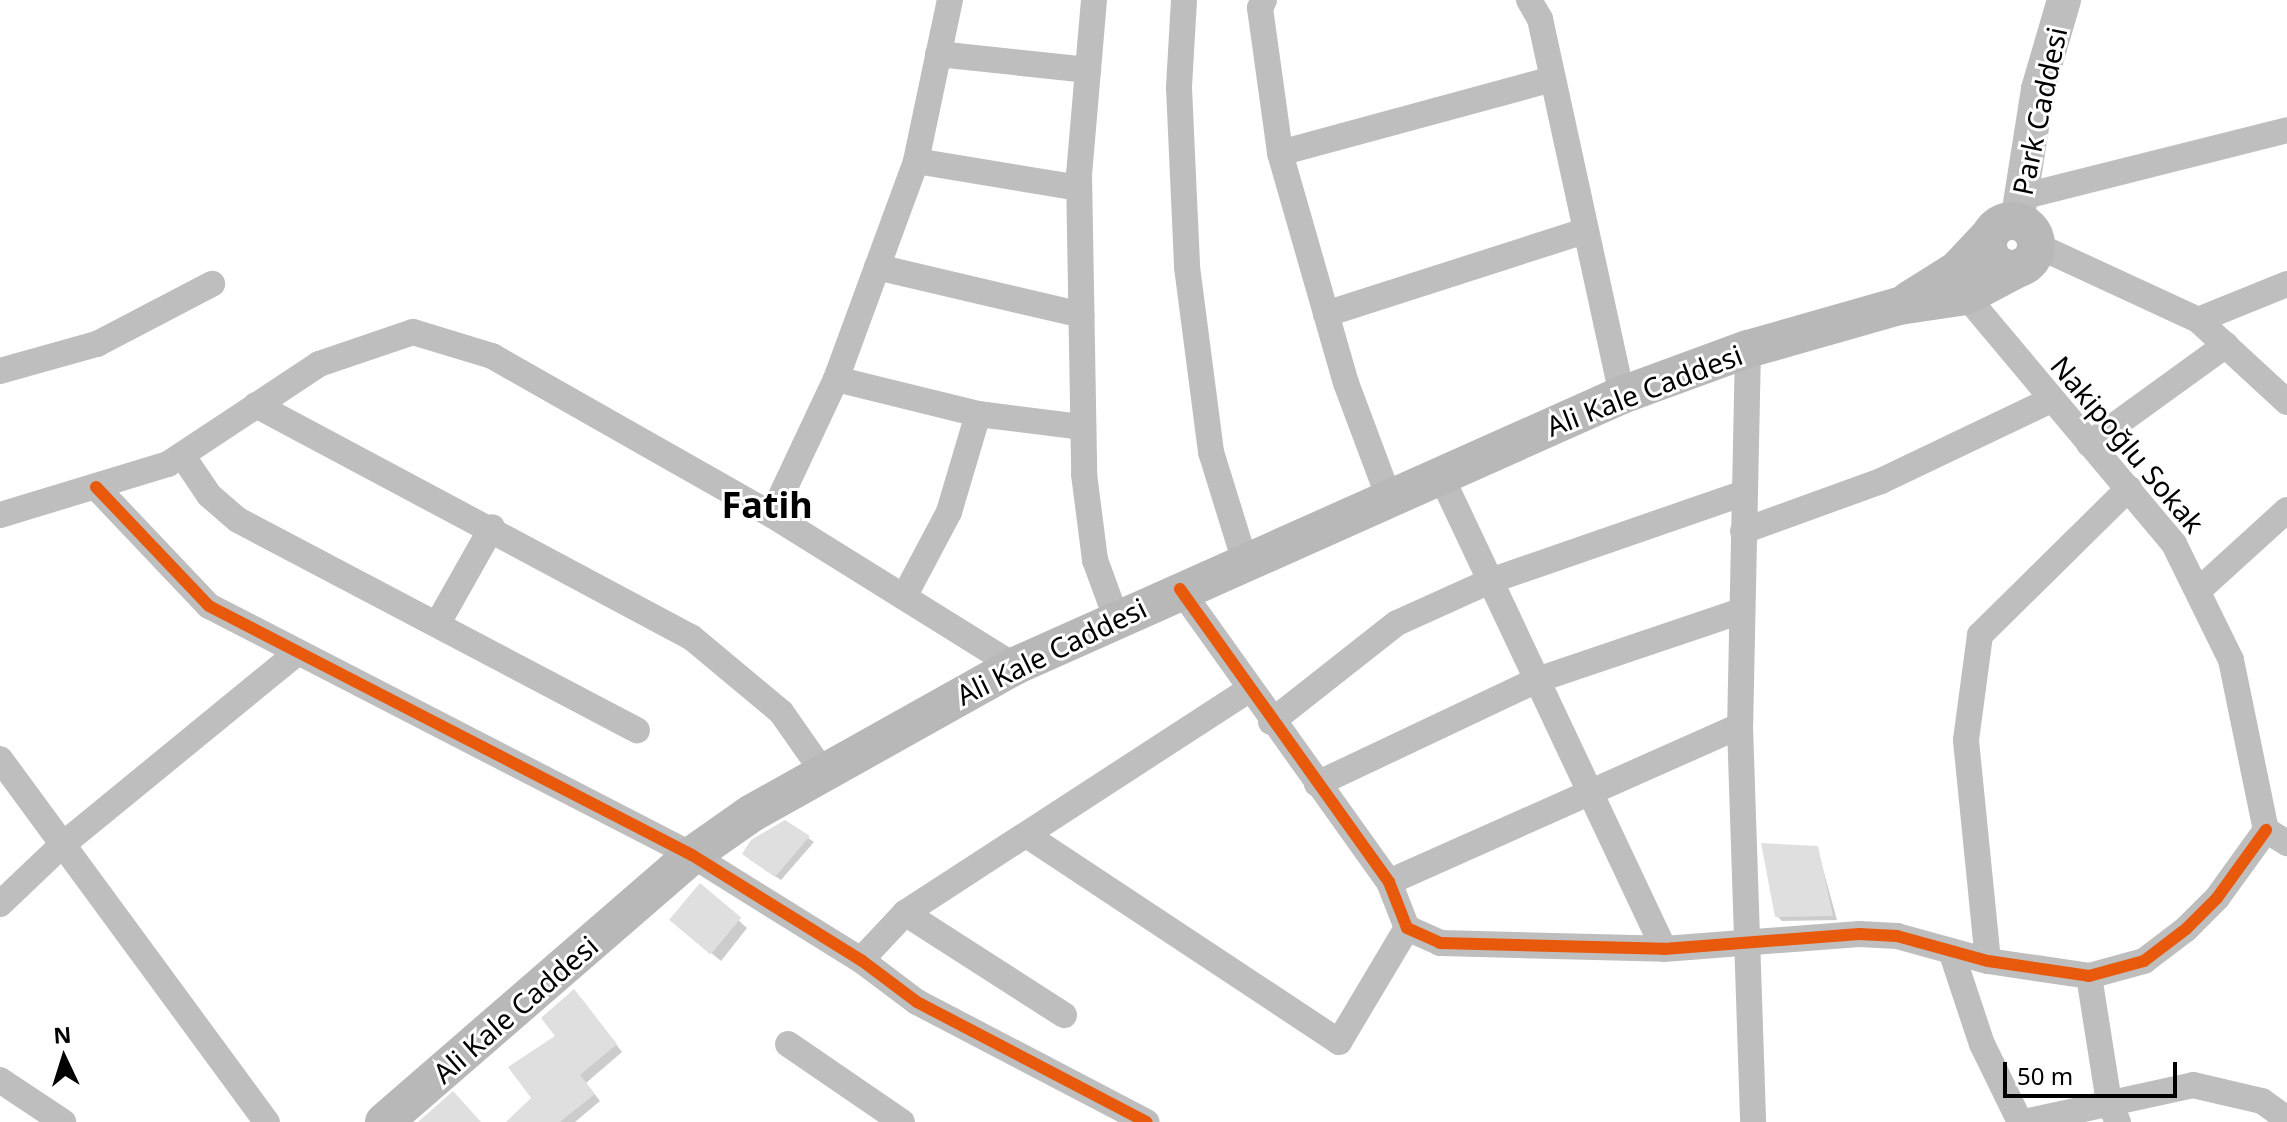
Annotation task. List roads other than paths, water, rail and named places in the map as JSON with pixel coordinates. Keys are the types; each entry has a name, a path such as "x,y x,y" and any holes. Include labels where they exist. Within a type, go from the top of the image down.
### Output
{"main road":[{"name":"Ali Kale Caddesi","path":"384,1122 692,855 823,772 1015,666 1180,589 1622,395 1748,349 1899,306 1966,296 2017,233"},
{"name":"Ali Kale Caddesi","path":"1899,306 2017,233"}],"street":[{"path":"772,515 836,379 916,161 950,0"},
{"path":"1094,0 1079,188 1083,427 1095,560 1117,620"},
{"path":"1184,0 1179,88 1187,267 1211,452 1245,562"},
{"path":"1264,0 1260,8 1280,153 1326,314 1389,498"},
{"path":"1529,0 1540,19 1622,395"},
{"name":"Park Caddesi","path":"2017,233 2038,89 2064,0"},
{"path":"938,54 1088,70"},
{"path":"1280,153 1552,79"},
{"path":"2017,233 2287,130"},
{"path":"916,161 1079,188"},
{"path":"1326,314 1585,231"},
{"path":"2017,233 2198,320 2287,402"},
{"path":"877,267 1081,315"},
{"path":"0,371 97,344 212,284"},
{"path":"2198,320 2287,284"},
{"name":"Nakipoğlu Sokak","path":"1966,296 2049,401 2129,488 2174,544 2231,660 2276,837"},
{"path":"0,515 96,487 182,455 319,364 413,332 492,356 772,515 1015,666"},
{"path":"2089,444 2226,345"},
{"path":"1748,349 1740,726 1753,1122"},
{"path":"836,379 978,414 1083,427"},
{"path":"1743,531 1881,481 2049,401"},
{"path":"256,405 492,527 691,637 781,712 823,772"},
{"path":"904,597 949,512 978,414"},
{"path":"182,455 209,495 238,520 637,730"},
{"path":"1440,474 1664,949"},
{"path":"96,487 209,606 692,855 861,960 917,1002 1147,1122"},
{"path":"1988,961 1966,740 1980,635 2129,488"},
{"path":"1271,722 1397,623 1490,581 1744,493"},
{"path":"2199,590 2287,510"},
{"path":"438,623 492,527"},
{"path":"1180,589 1248,690 1389,882 1407,928 1440,943 1664,949 1859,934 1897,936 1988,961 2089,976 2144,961 2186,929 2276,837"},
{"path":"1317,784 1537,680 1741,611"},
{"path":"0,904 61,846 297,653"},
{"path":"861,960 905,913 1028,836 1248,690"},
{"path":"1389,882 1740,726"},
{"path":"0,759 61,846 267,1122"},
{"path":"1028,836 1339,1042 1407,928"},
{"path":"905,913 1064,1015"},
{"path":"1951,951 1982,1044 2022,1122 2114,1112 2193,1085 2262,1101 2287,1119"},
{"path":"2089,976 2114,1112"},
{"path":"788,1044 902,1122"},
{"path":"0,1080 63,1122"}],"district":[{"name":"Fatih","path":"767,505"}]}
